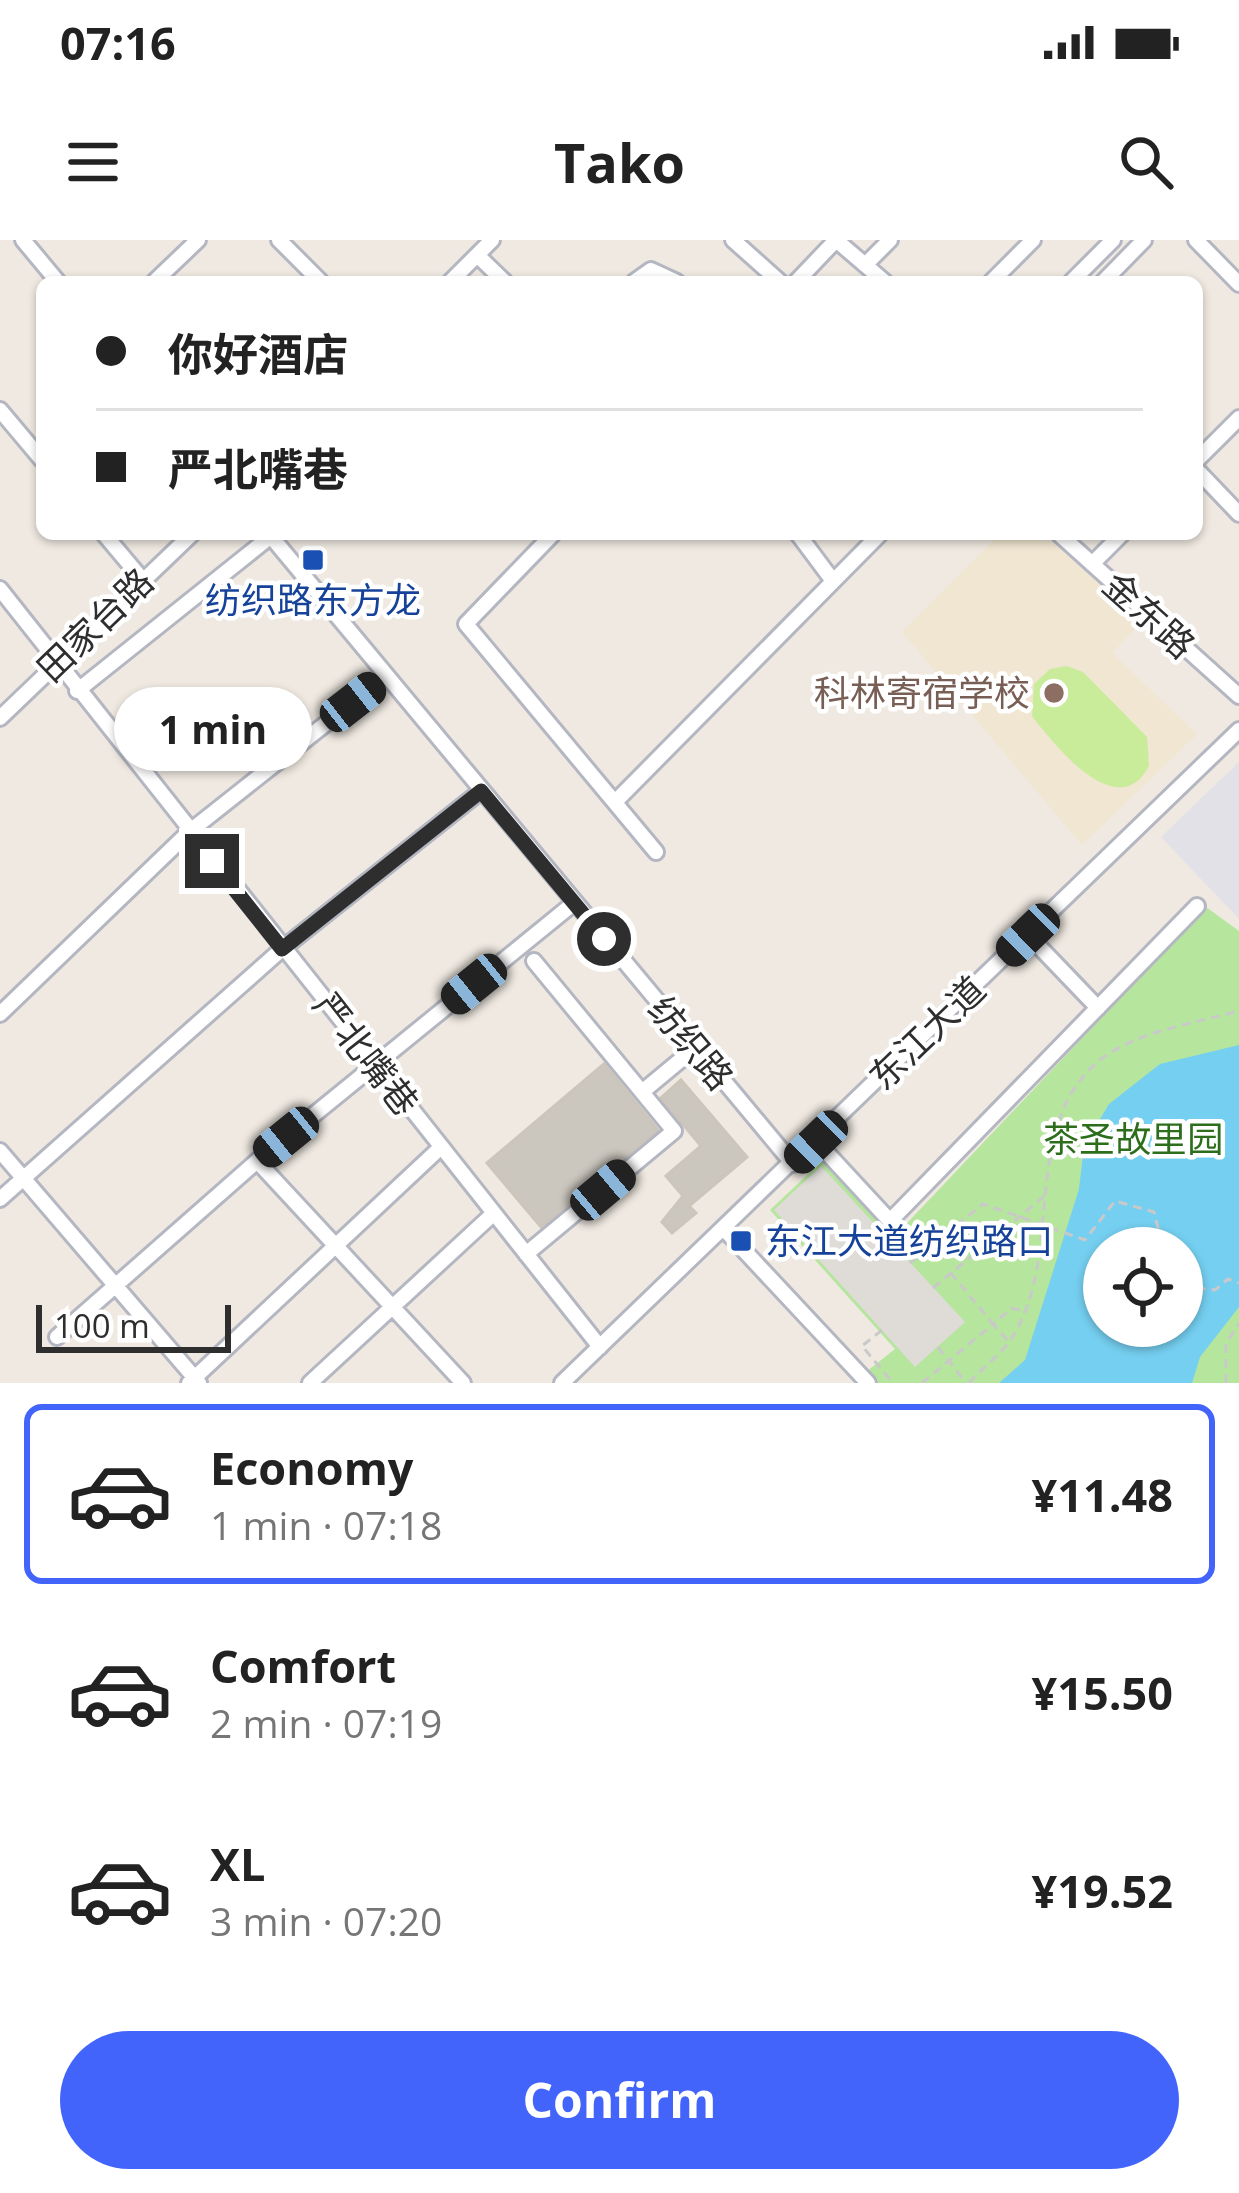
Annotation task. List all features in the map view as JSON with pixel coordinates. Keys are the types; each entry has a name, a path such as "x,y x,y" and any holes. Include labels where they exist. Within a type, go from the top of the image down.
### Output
{"street":[{"path":"23,240 53,276"},
{"path":"160,276 198,240"},
{"path":"279,240 315,276"},
{"path":"456,276 492,240"},
{"path":"734,240 773,276"},
{"path":"802,276 836,240 878,276"},
{"path":"865,265 890,240"},
{"path":"997,276 1033,240"},
{"path":"1077,276 1113,240"},
{"path":"1109,276 1144,240"},
{"path":"1196,240 1239,284"},
{"path":"477,255 499,276"},
{"path":"0,410 36,453"},
{"path":"1203,454 1239,418"},
{"path":"1203,476 1239,514"},
{"path":"109,540 141,578"},
{"name":"田家台路","path":"0,718 185,540"},
{"path":"77,691 264,540"},
{"name":"纺织路","path":"274,540 793,1164"},
{"path":"547,540 466,624 656,851"},
{"path":"802,540 833,581"},
{"path":"615,802 874,540"},
{"name":"金东路","path":"1066,540 1239,696"},
{"path":"1092,564 1116,540"},
{"name":"严北嘴巷","path":"0,590 600,1347"},
{"path":"0,1014 189,832 386,676"},
{"name":"东江大道","path":"562,1383 1239,730"},
{"path":"0,1199 282,949 481,791"},
{"path":"57,1336 256,1161 574,903"},
{"path":"816,1142 890,1222 1197,906"},
{"path":"1028,935 1098,1008"},
{"path":"526,1254 674,1132 534,962"},
{"path":"642,1092 695,1048"},
{"path":"0,1151 194,1381 440,1148"},
{"path":"256,1161 463,1383"},
{"path":"310,1383 493,1214"},
{"path":"724,1229 868,1383"}],"path":[{"path":"938,1347 967,1383 1008,1342 1022,1311 1045,1227 1054,1136 1070,1091 1102,1058 1146,1037 1239,1011"},
{"path":"933,1288 1049,1193"},
{"path":"1095,1227 1115,1201 1154,1211 1158,1227"},
{"path":"910,1263 983,1204 1083,1239"},
{"path":"951,1273 1008,1342"},
{"path":"1203,1289 1215,1290 1228,1279 1239,1282"},
{"path":"922,1383 1012,1308 1022,1311"},
{"path":"1226,1383 1226,1343 1239,1324"},
{"path":"881,1330 862,1346 893,1383"}],"shaded area":[{"name":"科林寄宿学校","path":"994,540 1050,540 1142,622 1112,653 1197,734 1082,845 902,632"},
{"path":"1239,762 1239,919 1161,837"},
{"path":"821,1166 965,1322 915,1367 774,1210"}],"green space":[{"path":"1067,666 1083,672 1147,737 1149,766 1136,782 1121,787 1088,774 1032,716 1034,684 1050,669"},
{"name":"茶圣故里园","path":"1206,907 1239,931 1239,1383 876,1383 866,1372 895,1349 770,1210 822,1161 894,1237"}],"water":[{"path":"1239,1045 1239,1307 1200,1357 1192,1383 999,1383 1025,1360 1079,1189 1084,1146 1109,1104 1160,1064"}],"building":[{"path":"604,1064 658,1130 541,1227 487,1163"},
{"path":"681,1080 747,1157 689,1206 696,1213 672,1233 662,1222 683,1196 666,1176 701,1146 661,1098"}],"place":[{"name":"纺织路东方龙","path":"313,560"},
{"name":"科林寄宿学校","path":"1054,693"},
{"name":"东江大道纺织路口","path":"741,1241"}],"route":[{"path":"212,861 282,949 481,791 604,939"}]}
